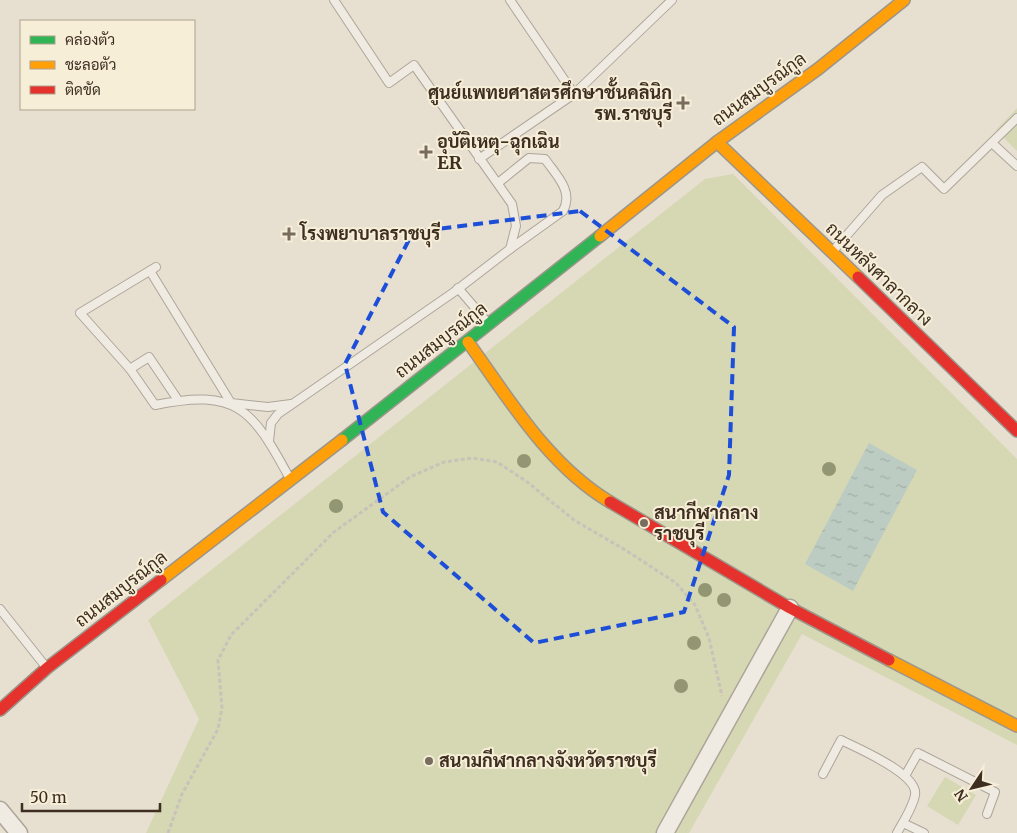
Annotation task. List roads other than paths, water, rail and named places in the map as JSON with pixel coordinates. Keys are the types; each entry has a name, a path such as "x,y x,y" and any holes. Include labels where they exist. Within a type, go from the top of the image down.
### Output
{"street":[{"name":"ถนนสมบูรณ์กูล","path":"0,710 47,668 468,342 717,142 818,69 904,0"},
{"name":"ถนนหลังศาลากลาง","path":"717,142 1017,431"},
{"path":"468,342 517,409 566,470 604,498 790,608 1017,726"},
{"path":"665,833 790,608"},
{"path":"0,810 20,833"}],"lane":[{"path":"334,0 389,83 414,65 479,159 498,183 512,204 516,226 510,250"},
{"path":"510,0 574,94"},
{"path":"479,159 574,94 672,0"},
{"path":"832,252 882,195 922,167 944,189 1017,118"},
{"path":"992,143 1017,166"},
{"path":"269,441 271,424 278,414 510,250 563,211 568,202 567,189 545,159 529,158 498,183"},
{"path":"291,480 258,424 231,403 182,315 153,269 80,313 130,369 155,405 178,400 231,403 268,407 294,403"},
{"path":"458,288 489,324"},
{"path":"130,369 149,357 178,400"},
{"path":"0,609 47,668"},
{"path":"823,774 841,740 875,757 905,776 914,784 915,794 897,833"},
{"path":"905,776 918,753 996,792 987,814"},
{"path":"903,823 924,833"}],"water":[{"path":"869,443 917,470 853,591 805,564"}],"place":[{"name":"ศูนย์แพทยศาสตรศึกษาชั้นคลินิก รพ.ราชบุรี","path":"683,103"},
{"name":"อุบัติเหตุ-ฉุกเฉิน ER","path":"426,152"},
{"name":"โรงพยาบาลราชบุรี","path":"289,234"},
{"name":"สนากีฬากลาง ราชบุรี","path":"644,523"},
{"name":"สนามกีฬากลางจังหวัดราชบุรี","path":"429,761"}]}
